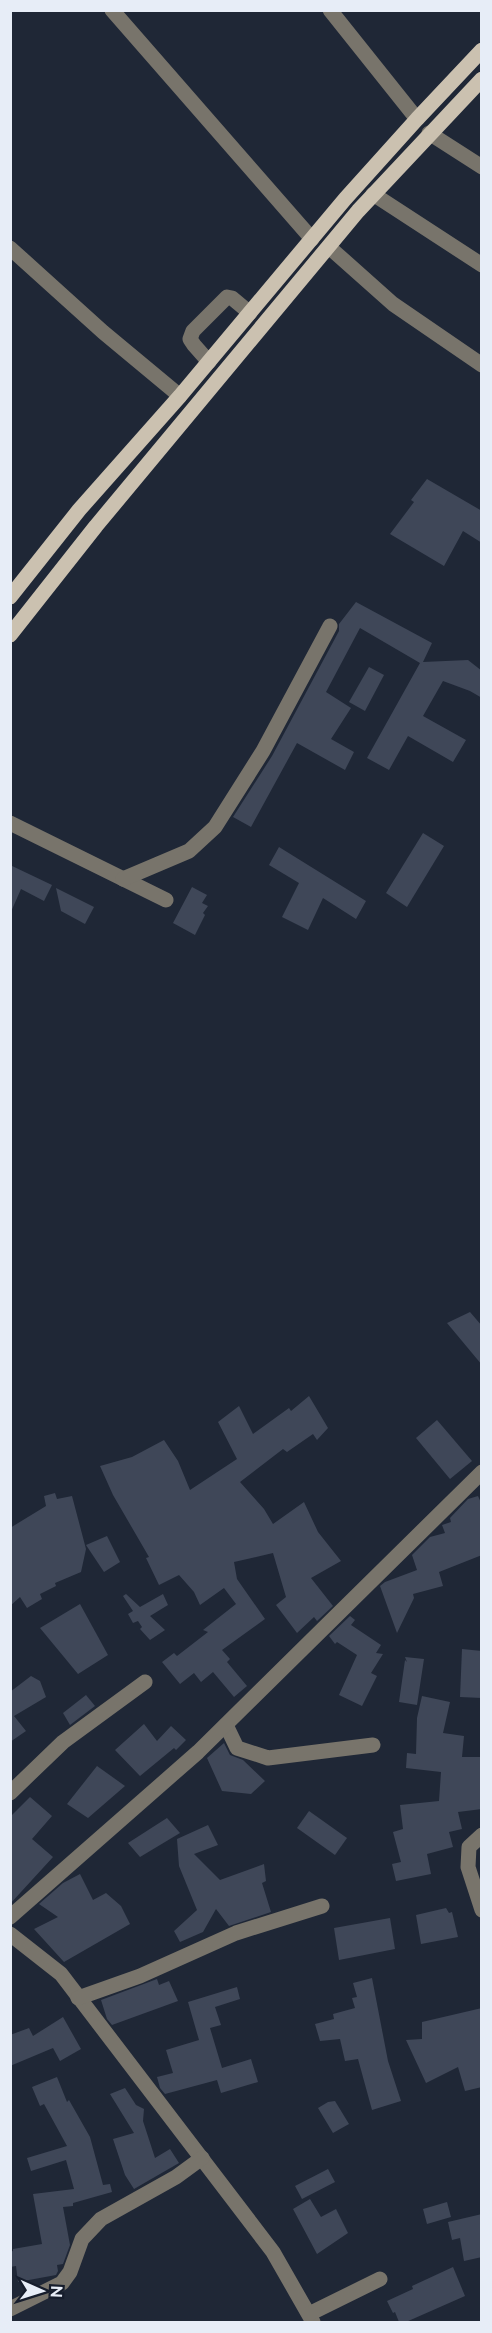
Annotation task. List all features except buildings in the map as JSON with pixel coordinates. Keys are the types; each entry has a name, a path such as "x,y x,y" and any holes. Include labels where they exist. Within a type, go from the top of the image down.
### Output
{"main road":[{"path":"10,597 79,510 180,396 312,239 417,119 482,51"},
{"path":"10,635 96,526 373,194 482,79"},
{"path":"79,510 96,526"}],"street":[{"path":"112,10 312,239"},
{"path":"330,10 417,119"},
{"path":"429,133 482,167"},
{"path":"373,194 482,265"},
{"path":"329,247 393,304 482,365"},
{"path":"10,248 103,332 180,396"},
{"path":"209,362 190,339 193,332 227,297 232,298 250,313"},
{"path":"123,879 189,851 215,827 263,751 330,626"},
{"path":"10,822 166,900"},
{"path":"10,1917 189,1760 482,1472"},
{"path":"10,1793 63,1742 145,1682"},
{"path":"226,1725 237,1748 268,1758 373,1745"},
{"path":"482,1835 469,1847 468,1867 482,1910"},
{"path":"78,1998 140,1976 236,1933 322,1906"},
{"path":"10,1934 61,1974 273,2252 311,2318 380,2279"},
{"path":"10,2309 62,2283 70,2272 82,2240 101,2219 176,2177 202,2158"}]}
